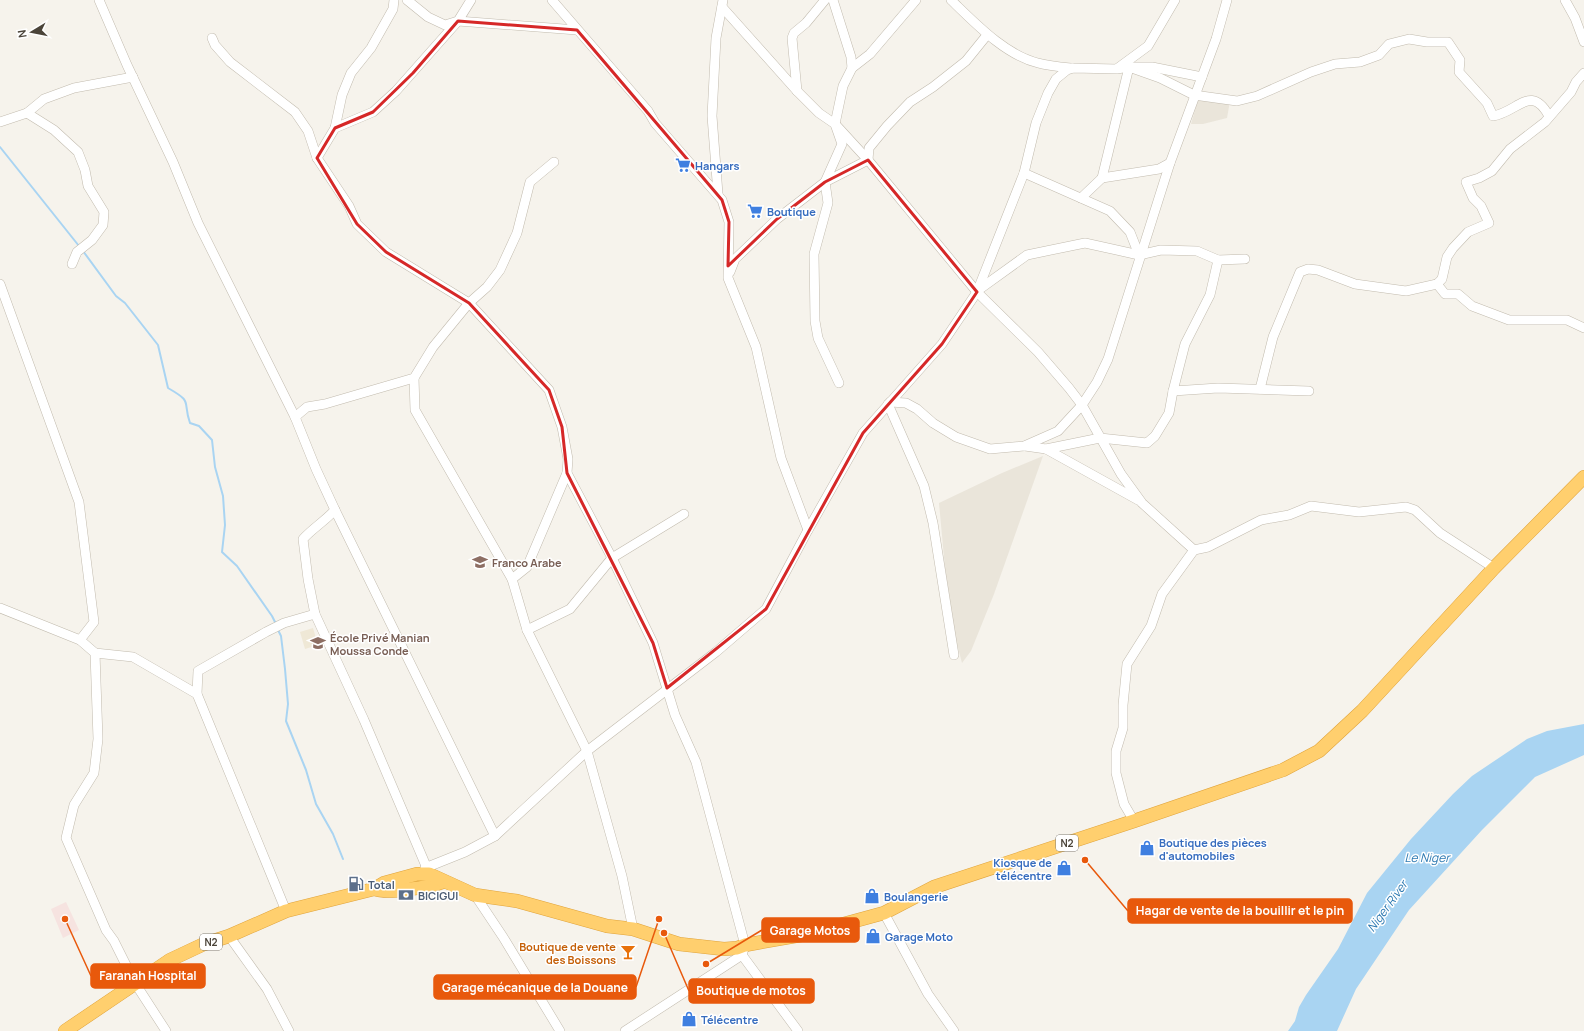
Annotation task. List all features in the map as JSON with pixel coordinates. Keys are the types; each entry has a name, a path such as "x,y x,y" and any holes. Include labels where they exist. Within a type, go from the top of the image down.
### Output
{"highway":[{"name":"N2","path":"65,1031 170,960 204,944 229,936 286,911 374,889 384,883 417,874 456,885 475,895 517,901 607,926 633,929 679,944 724,949 737,948 744,950 884,913 934,887 1134,822 1283,770 1319,751 1362,712 1494,568 1584,477"}],"street":[{"path":"99,0 173,162 198,223 295,417 316,469 335,510 495,836"},
{"path":"317,158 335,128 342,95 351,73 371,48 393,9 394,0"},
{"path":"407,0 428,16 445,25 458,21 577,30"},
{"path":"335,128 373,112 409,78 458,21 471,0"},
{"path":"552,0 648,111 655,123 718,194"},
{"path":"797,91 792,38 794,33 806,23 824,0"},
{"path":"833,0 851,58 852,68"},
{"path":"839,383 818,338 815,321 814,254 828,204 824,182 842,144 835,124 843,86 852,68 870,54 916,0"},
{"path":"951,0 987,35 1011,50 1037,63 1073,68 1117,69 1130,67 1152,67 1202,77"},
{"path":"1117,69 1148,46 1175,0"},
{"path":"1024,446 1058,431 1082,404 1097,382 1108,359 1170,163 1216,39 1227,0"},
{"path":"1565,0 1575,18 1584,42"},
{"path":"723,4 797,91 820,113 835,124 868,160 977,292 1038,352 1082,404 1120,474 1142,502 1194,550"},
{"path":"723,4 716,38 712,116 718,194 729,222 728,278 756,347 781,458 808,530"},
{"path":"868,160 869,148 887,126 910,102 933,87 966,61 987,35"},
{"path":"212,38 215,45 230,62 295,112 308,131 317,158 349,206 357,224 386,252 469,303 549,390 562,428 568,459 567,473 527,567 512,579"},
{"path":"1130,67 1160,78 1194,95 1236,101 1257,96 1311,72 1335,64 1360,62 1379,55 1389,44 1409,39 1427,42 1448,42 1460,60 1459,72 1487,103 1493,116 1501,115 1528,100 1534,100 1544,107 1549,116"},
{"path":"1081,198 1102,178 1130,67"},
{"path":"335,510 325,521 313,528 303,539 308,579 315,614 364,720 432,878 465,852 495,836 587,750 716,652 766,609 808,530 863,433 942,344 977,292 1024,173 1036,123 1048,93 1056,79 1067,70 1073,68"},
{"path":"1260,389 1273,337 1300,272 1308,269 1318,270 1355,284 1406,291 1437,284 1442,279 1447,257 1453,248 1468,232 1489,223 1481,206 1473,198 1466,182 1479,178 1492,171 1510,149 1545,122 1566,98 1584,73"},
{"path":"0,122 26,113 44,99 74,88 133,77"},
{"path":"26,113 54,130 78,152 85,170 88,186 104,212 104,225 92,240 77,252 72,264"},
{"path":"728,278 735,259 777,219 824,182 868,160"},
{"path":"554,162 530,182 517,233 500,270 488,287 469,303 433,347 414,378 415,410 512,579 527,630 587,750 623,882 633,929"},
{"path":"1102,178 1159,169 1170,163"},
{"path":"1024,173 1110,211 1130,232 1140,255"},
{"path":"977,292 1027,255 1085,243 1140,255 1161,250 1196,251 1218,260 1245,259"},
{"path":"889,403 906,403 917,409 933,423 956,437 990,449 1024,446 1046,449 1100,438 1147,443 1155,436 1169,413 1173,391 1186,344 1210,295 1218,260"},
{"path":"0,284 79,502 94,622 80,640"},
{"path":"1437,284 1445,294 1458,294 1472,306 1509,320 1567,320 1584,328"},
{"path":"295,417 307,407 325,404 414,378"},
{"path":"1173,391 1260,389 1309,391"},
{"path":"889,403 924,486 933,523 954,655"},
{"path":"1046,449 1142,502"},
{"path":"567,473 612,558 653,643 675,715 696,762 744,950 798,1031"},
{"path":"1134,822 1124,804 1116,773 1116,751 1123,728 1123,705 1127,664 1151,626 1162,594 1194,550 1208,547 1261,520 1289,515 1311,506 1359,512 1406,507 1415,510 1440,533 1494,568"},
{"path":"527,630 570,609 612,558 684,514"},
{"path":"0,608 80,640 95,653 133,657 197,694"},
{"path":"286,911 197,694 198,671 284,623 315,614"},
{"path":"95,653 98,739 94,773 74,805 66,838 106,930 114,941 135,983 166,1031"},
{"path":"475,895 503,937 560,1031"},
{"path":"884,913 928,994 954,1031"},
{"path":"229,936 267,989 289,1031"},
{"path":"625,1031 744,950"}],"highlighted area":[{"path":"458,21 577,30 722,200 729,222 728,266 777,219 825,182 868,160 977,292 942,344 863,433 766,609 667,688 653,643 567,473 562,427 549,390 469,303 386,252 357,224 317,158 335,128 373,112 413,73"}],"shaded area":[{"path":"1198,100 1230,101 1227,118 1203,124 1191,124"},
{"path":"1043,456 994,594 971,651 962,663 956,640 945,568 939,503 1002,473"},
{"path":"313,628 318,645 305,649 300,632"},
{"path":"66,902 79,930 63,938 51,909"}],"water":[{"name":"Le Niger","path":"1584,724 1584,755 1535,777 1482,830 1409,910 1356,989 1337,1031 1288,1031 1295,1021 1299,1007 1306,995 1338,949 1367,893 1411,839 1453,794 1472,776 1527,739 1547,731"}],"waterway":[{"path":"0,147 79,246"},
{"path":"83,251 116,296 125,303 158,345 168,388 186,402 190,423 199,426 212,440 215,467 223,496 225,525 222,552 237,566 276,624"},
{"path":"278,630 281,636 285,669 288,704 286,721 306,770 316,804 333,834 343,859"}],"place":[{"name":"Hangars","path":"683,165"},
{"name":"Boutique","path":"755,211"},
{"name":"Franco Arabe","path":"480,562"},
{"name":"École Privé Manian Moussa Conde","path":"318,643"},
{"name":"Boutique des pièces d'automobiles","path":"1147,848"},
{"name":"Hagar de vente de la bouillir et le pin","path":"1085,860"},
{"name":"Kiosque de télécentre","path":"1064,868"},
{"name":"Total","path":"356,884"},
{"name":"BICIGUI","path":"406,895"},
{"name":"Boulangerie","path":"872,896"},
{"name":"Faranah Hospital","path":"65,919"},
{"name":"Garage mécanique de la Douane","path":"659,919"},
{"name":"Boutique de motos","path":"664,933"},
{"name":"Garage Moto","path":"873,936"},
{"name":"Boutique de vente des Boissons","path":"628,952"},
{"name":"Garage Motos","path":"706,964"},
{"name":"Télécentre","path":"689,1019"}],"water label":[{"name":"Niger River","path":"1387,906"}]}
